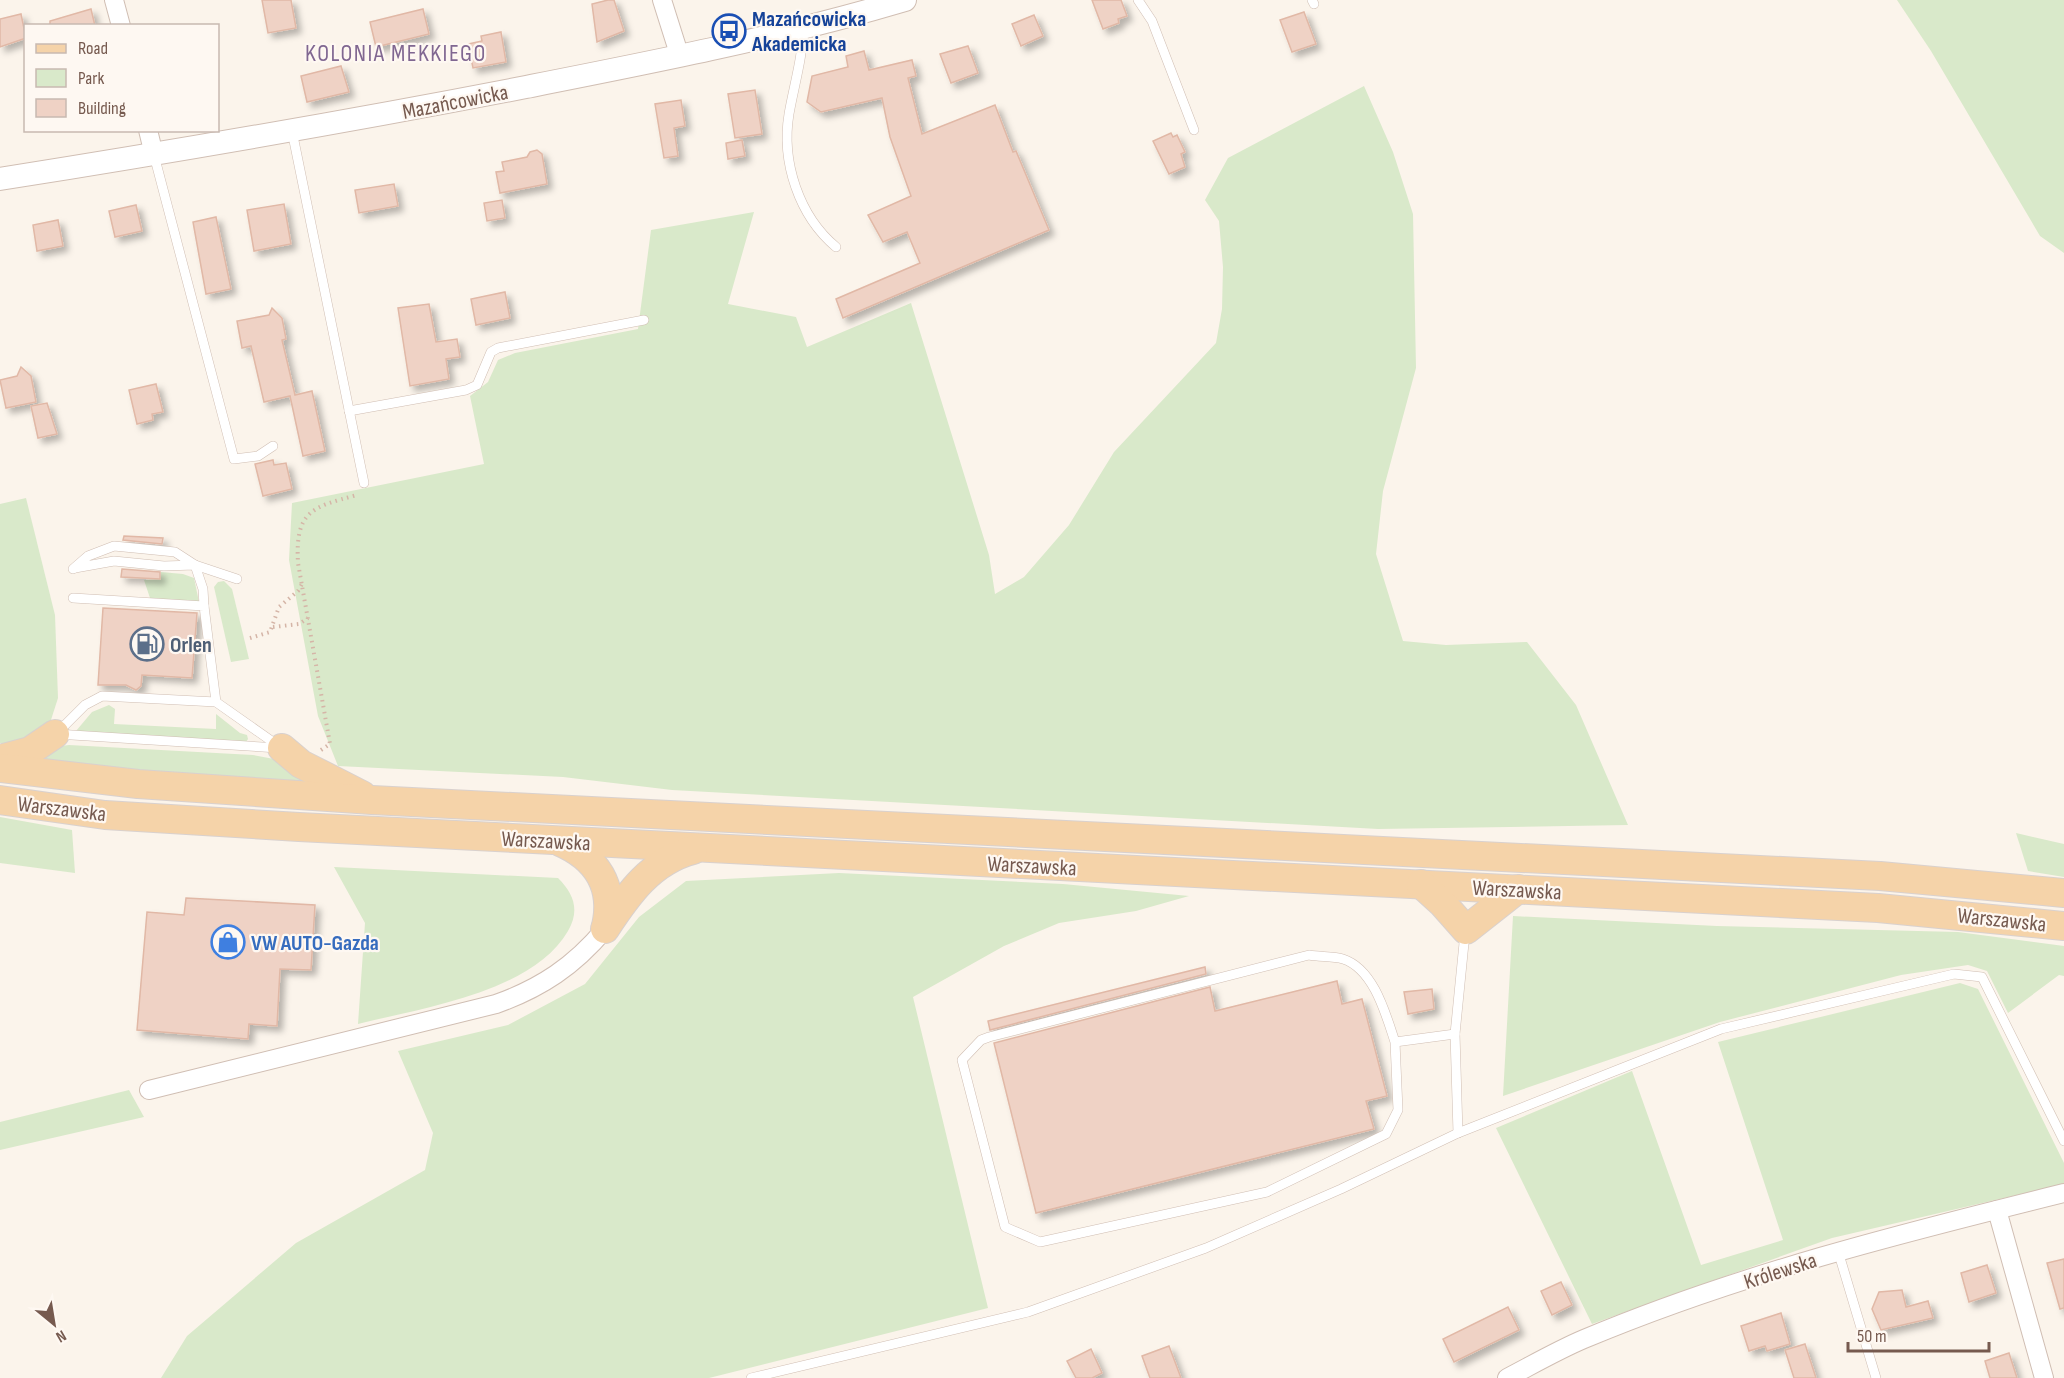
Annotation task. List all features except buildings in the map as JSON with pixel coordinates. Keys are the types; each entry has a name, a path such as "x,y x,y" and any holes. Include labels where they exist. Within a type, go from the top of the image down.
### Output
{"main road":[{"path":"0,759 30,751 55,734"},
{"path":"291,756 372,800"},
{"name":"Warszawska","path":"0,768 138,784 372,800 1881,876 2064,893"},
{"name":"Warszawska","path":"0,800 116,815 543,840 1938,912 2064,926"},
{"path":"543,840 559,842 574,848 598,870 609,896 605,929"},
{"path":"605,929 627,895 647,874 673,858 701,848"},
{"path":"1421,884 1466,930 1518,889"}],"street":[{"path":"114,0 120,24"},
{"path":"662,0 680,57"},
{"name":"Mazańcowicka","path":"0,179 292,131 680,57 905,0"},
{"path":"148,132 154,154"},
{"path":"149,1090 515,997 540,986 569,967 605,929"},
{"name":"Królewska","path":"1507,1378 1583,1340 1723,1288 1838,1251 2064,1193"},
{"path":"1997,1210 2044,1378"}],"lane":[{"path":"1138,0 1152,21 1194,130"},
{"path":"803,27 803,48 789,116 787,146 792,173 804,207 818,232 836,247"},
{"path":"292,131 364,483"},
{"path":"154,154 234,459 258,456 273,446"},
{"path":"349,411 466,390 477,385 491,352 498,348 644,320"},
{"path":"195,565 164,566 114,561 73,569 88,556 114,546 175,552 195,565 237,579"},
{"path":"195,565 203,589 216,702"},
{"path":"73,598 204,606"},
{"path":"55,734 85,705 102,696 216,702 291,756"},
{"path":"55,734 291,756"},
{"path":"1458,1132 1455,1034 1466,930"},
{"path":"1309,956 1344,959 1362,973 1381,1003 1395,1042 1398,1110 1386,1134 1267,1192 1040,1242 1005,1227 962,1060 981,1040 1309,956"},
{"path":"751,1378 1028,1312 1206,1248 1341,1189 1458,1132 1721,1029 1954,974 1982,977 2064,1141"},
{"path":"1395,1042 1455,1034"},
{"path":"1838,1251 1876,1378"}],"path":[{"path":"291,756 330,744 302,584 297,548 298,534 304,522 323,503 363,490 364,483"},
{"path":"250,638 270,632 279,607 298,591 302,584"},
{"path":"273,628 299,624 308,618"}],"green space":[{"path":"1897,0 2064,0 2064,253 2040,236 1931,51"},
{"path":"1364,86 1393,152 1413,214 1416,368 1383,491 1376,554 1403,641 1446,645 1527,642 1576,705 1628,825 1378,829 672,790 563,777 338,766 318,716 289,560 292,503 484,464 470,396 488,382 498,360 515,353 638,329 651,230 754,212 728,304 796,317 807,347 911,303 989,555 995,594 1024,577 1069,525 1114,452 1216,343 1222,309 1223,267 1219,221 1205,200 1228,158"},
{"path":"26,498 55,615 58,698 50,723 24,747 0,743 0,504"},
{"path":"161,572 183,574 194,578 199,602 150,598 144,580 160,579"},
{"path":"224,581 232,589 249,659 231,662 214,587 218,582"},
{"path":"109,705 115,709 114,724 216,729 216,714 240,733 247,735 248,739 246,742 76,731 92,712"},
{"path":"61,746 253,755 274,759 319,782 247,781 35,759"},
{"path":"0,817 72,830 75,873 0,863"},
{"path":"2016,833 2064,844 2064,877 2028,871"},
{"path":"334,867 558,878 568,890 574,903 574,916 568,931 552,952 529,969 503,983 443,1004 358,1024 365,923"},
{"path":"839,873 1063,884 1189,896 1136,911 1059,923 1004,946 913,997 988,1308 709,1378 161,1378 187,1336 296,1243 425,1170 433,1133 398,1051 508,1025 585,984 639,917 686,881"},
{"path":"1513,916 1717,926 1958,932 2064,946 2064,976 2059,975 2008,1013 1987,971 1968,965 1901,975 1720,1022 1503,1096"},
{"path":"1960,983 1978,989 2064,1163 2064,1184 1832,1238 1592,1324 1496,1128 1632,1071 1701,1265 1783,1240 1718,1042"},
{"path":"129,1090 144,1117 0,1150 0,1122"}],"place":[{"name":"Mazańcowicka Akademicka","path":"729,31"},
{"name":"Orlen","path":"147,644"},
{"name":"VW AUTO-Gazda","path":"228,942"}],"district":[{"name":"KOLONIA MEKKIEGO","path":"396,53"}]}
